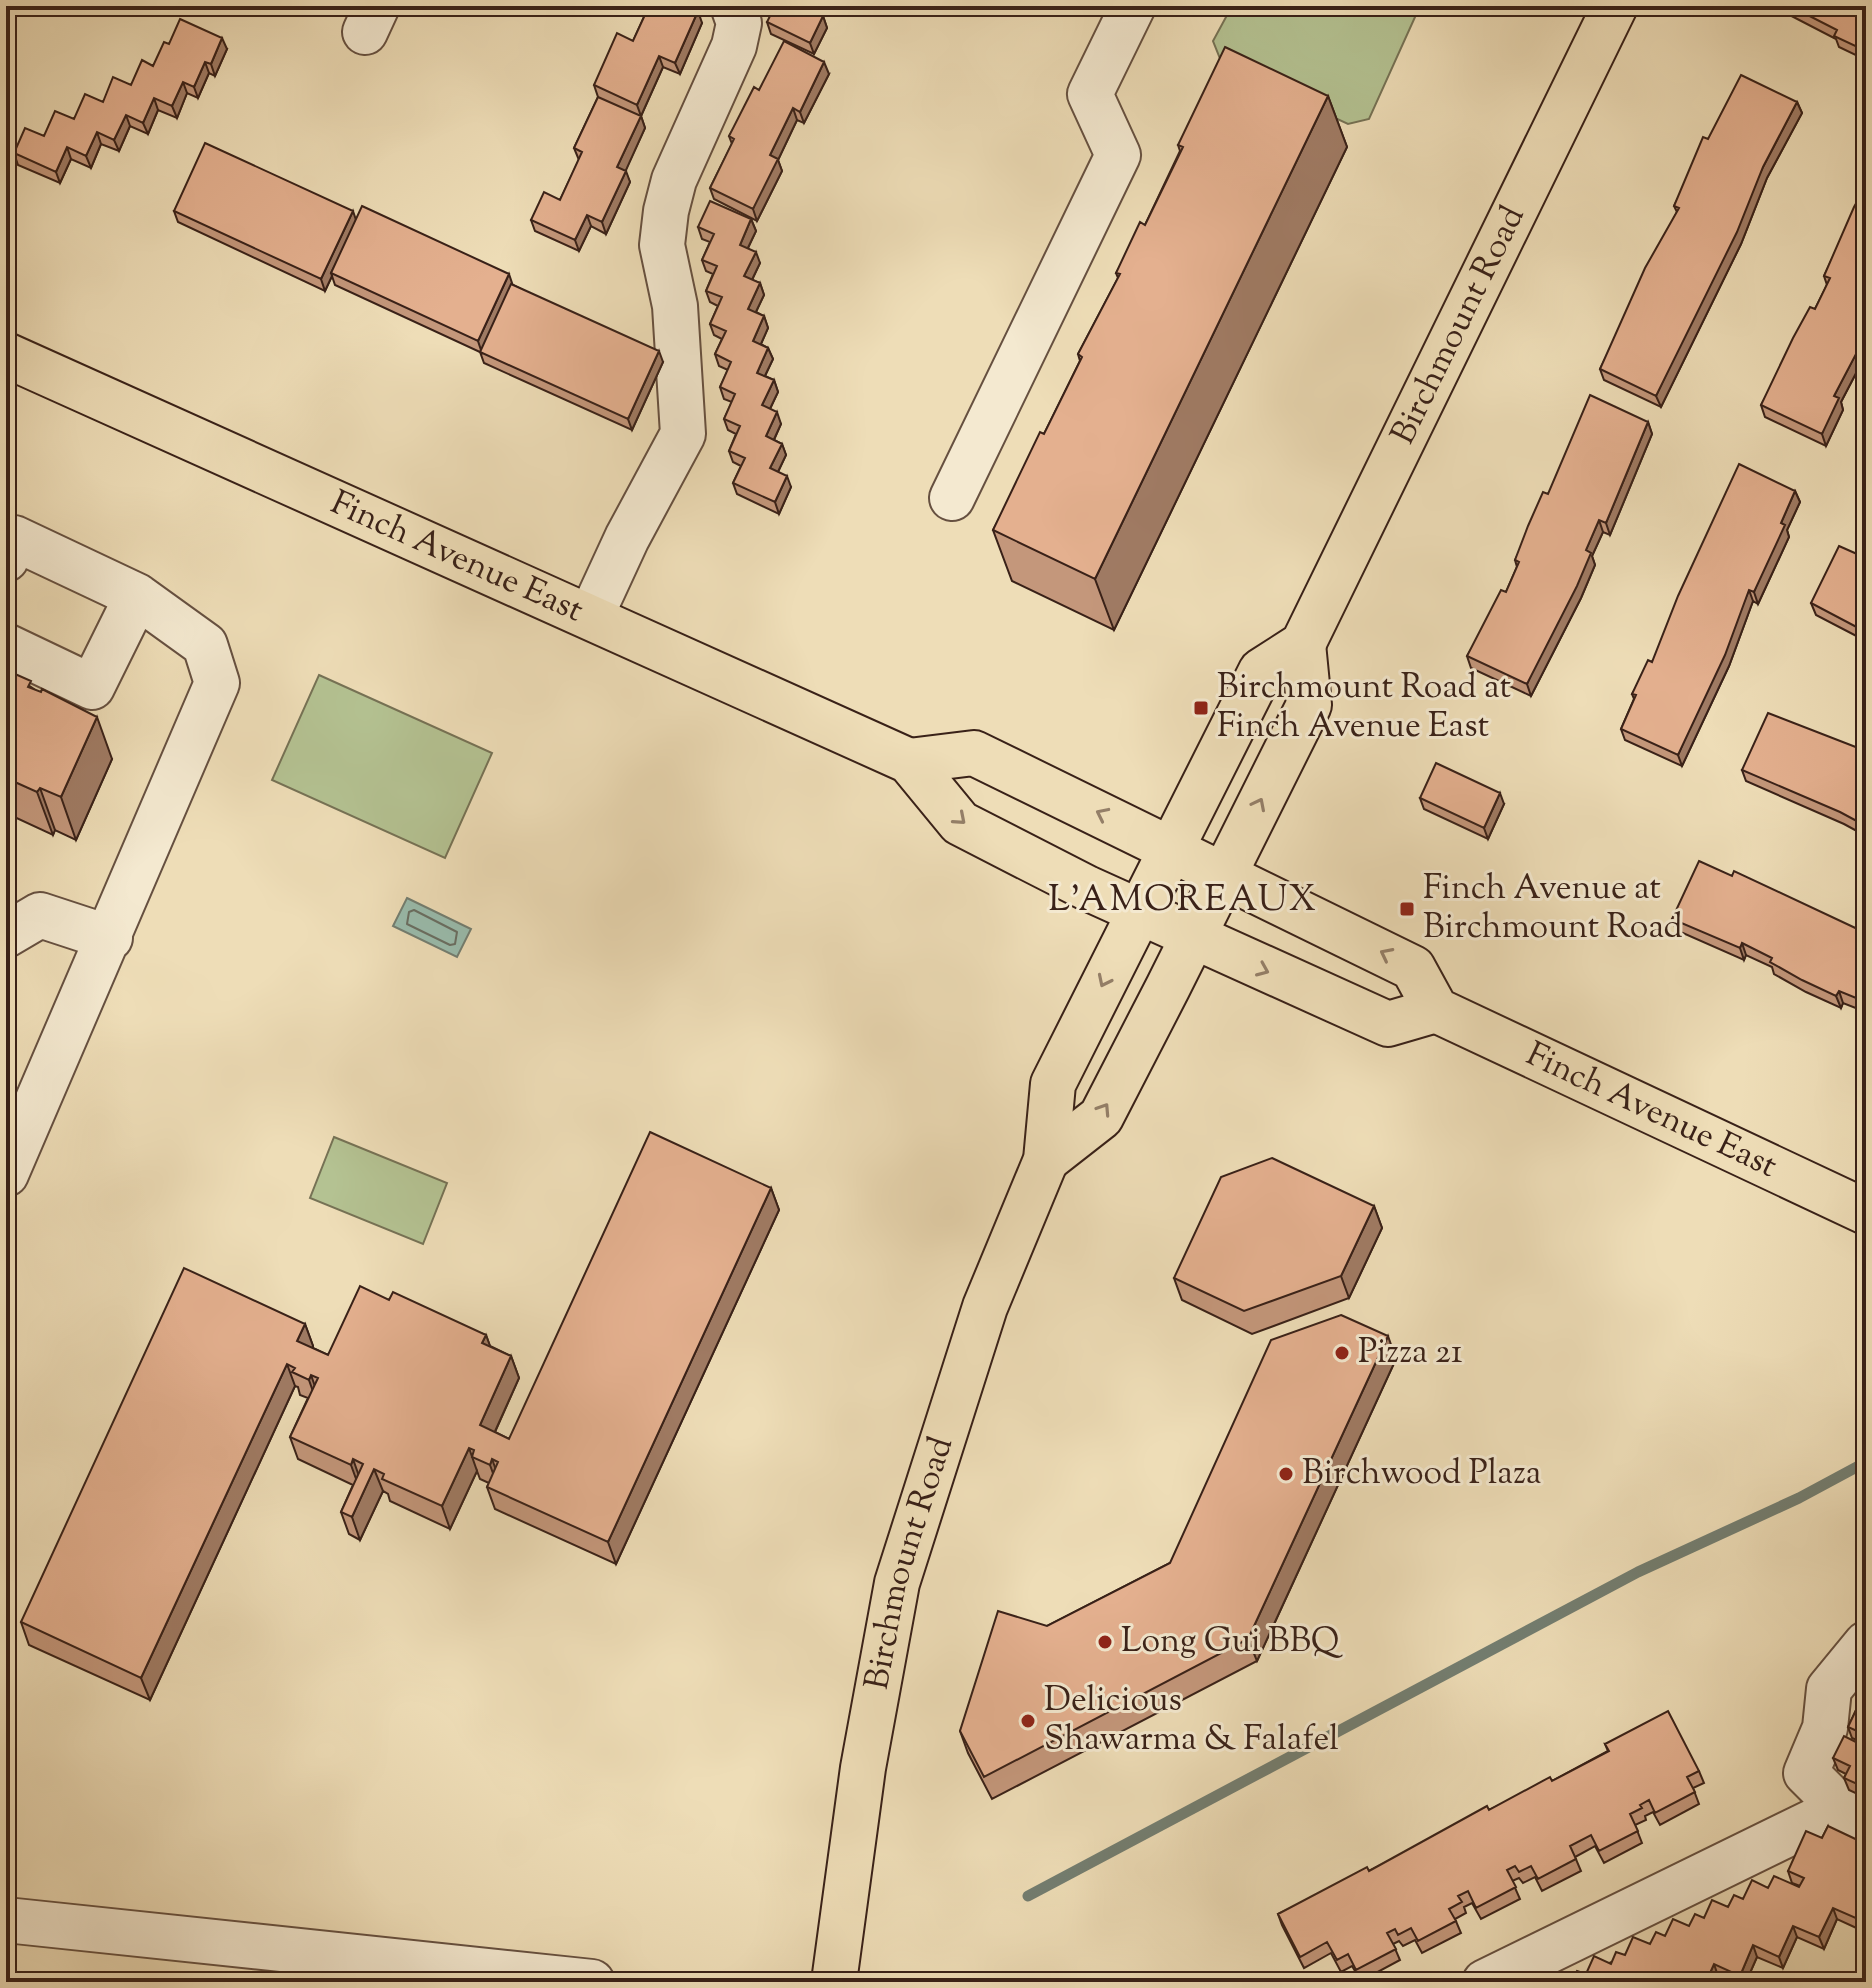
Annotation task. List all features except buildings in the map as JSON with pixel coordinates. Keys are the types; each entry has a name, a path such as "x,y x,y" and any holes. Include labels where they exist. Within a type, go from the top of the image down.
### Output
{"main road":[{"name":"Birchmount Road","path":"834,1982 863,1768 897,1583 985,1307 1046,1160 1053,1084 1261,671 1303,644 1615,6"},
{"name":"Finch Avenue East","path":"6,355 909,761 960,823 1193,936 1388,1024 1436,1010 1866,1212"},
{"name":"Birchmount Road","path":"1046,1160 1101,1117 1309,705 1303,644"},
{"path":"909,761 974,753 1413,968 1436,1010"}],"street":[{"path":"591,616 627,538 683,434 675,306 662,245 664,222 674,180 734,46 739,23 733,6"},
{"path":"952,498 1118,155 1090,94 1133,6"},
{"path":"6,559 14,538 137,596 205,645 217,683 6,1174"},
{"path":"6,646 92,687 137,596"},
{"path":"6,935 40,915 110,938"},
{"path":"1485,1982 1854,1814 1806,1773 1825,1728 1829,1689 1866,1644"},
{"path":"6,1920 592,1982"}],"green space":[{"path":"1232,6 1420,6 1369,119 1348,124 1223,66 1213,41"},
{"path":"319,675 492,753 445,858 272,780"},
{"path":"334,1137 447,1183 423,1244 310,1198"}],"water":[{"path":"407,898 471,929 457,957 393,926"}],"waterway":[{"path":"1028,1896 1638,1572 1799,1498 1866,1462"}],"place":[{"name":"Birchmount Road at Finch Avenue East","path":"1201,708"},
{"name":"Finch Avenue at Birchmount Road","path":"1407,909"},
{"name":"Pizza 21","path":"1342,1353"},
{"name":"Birchwood Plaza","path":"1286,1474"},
{"name":"Long Gui BBQ","path":"1105,1642"},
{"name":"Delicious Shawarma & Falafel","path":"1028,1721"}],"district":[{"name":"L'AMOREAUX","path":"1183,901"}]}
